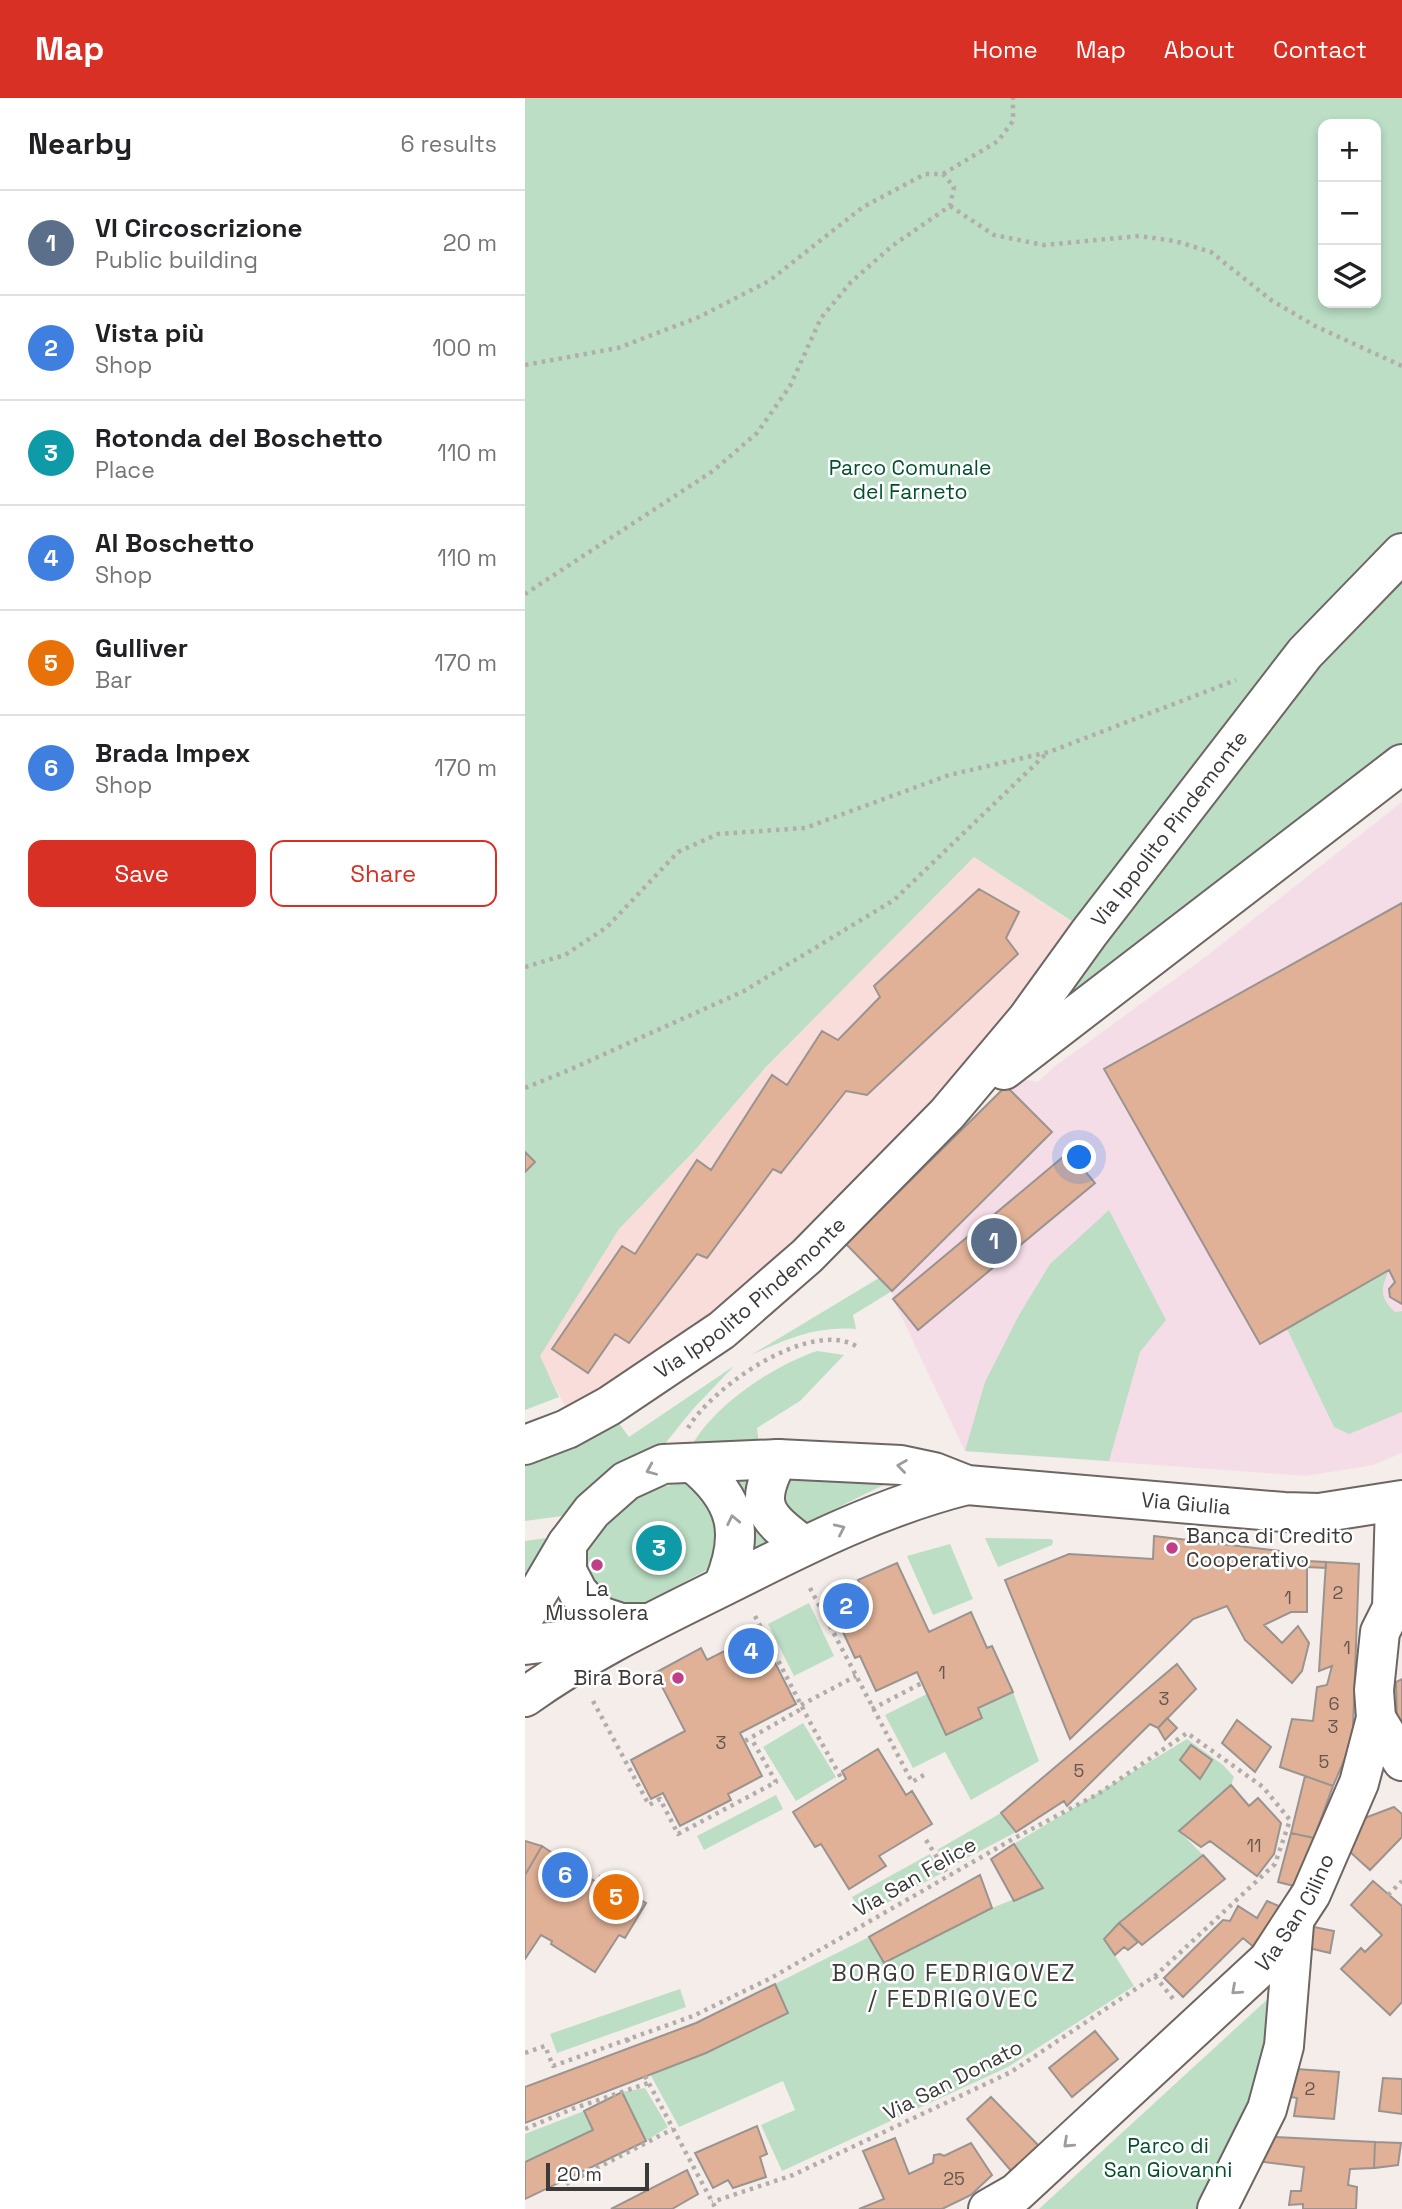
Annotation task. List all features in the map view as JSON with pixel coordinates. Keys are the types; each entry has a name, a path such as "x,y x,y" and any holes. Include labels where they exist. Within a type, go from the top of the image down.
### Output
{"street":[{"name":"Via Ippolito Pindemonte","path":"525,1445 566,1429 609,1406 722,1330 807,1256 947,1114 1027,1019 1089,933 1305,653 1402,553"},
{"name":"Via Ippolito Pindemonte","path":"947,1114 1402,764"},
{"path":"689,1449 713,1480 733,1513 737,1540 732,1566 723,1586"},
{"path":"525,1615 567,1544 592,1511 626,1481 663,1465 689,1449 778,1459 901,1465 934,1472 967,1485"},
{"path":"778,1459 768,1477 763,1497 767,1514 804,1546"},
{"path":"525,1697 647,1623 804,1546 848,1525 926,1495 967,1485"},
{"name":"Via Giulia","path":"967,1485 1284,1512 1319,1513 1398,1501"},
{"name":"Via San Cilino","path":"988,2209 1016,2193 1268,1960 1311,1894 1359,1783 1376,1718 1374,1690 1380,1632 1397,1620 1398,1501"},
{"path":"567,1544 568,1571 578,1592 600,1615 621,1623 647,1623"},
{"path":"525,1645 591,1637 647,1623"},
{"path":"1376,1718 1402,1761"},
{"path":"1217,2209 1266,2109 1284,2046 1295,1919"}],"path":[{"path":"525,365 618,348 699,317 769,281 863,207 925,174 943,174 998,141 1013,121 1013,98"},
{"path":"525,594 713,471 757,433 790,386 821,318 851,282 892,246 950,206 954,187 943,174"},
{"path":"950,206 994,235 1044,245 1139,236 1175,241 1211,252 1271,300 1315,326 1402,366"},
{"path":"525,967 565,956 607,927 678,852 717,834 805,828 949,775 1049,752 1241,678"},
{"path":"525,1088 744,991 894,900 1049,752"},
{"path":"689,1449 695,1417 723,1388 750,1371 788,1350 808,1343 829,1339 849,1342 856,1346"},
{"path":"747,1364 750,1371"},
{"path":"810,1588 912,1782 924,1774"},
{"path":"755,1616 843,1781"},
{"path":"745,1741 856,1676"},
{"path":"872,1709 922,1683"},
{"path":"593,1701 649,1805 660,1799 678,1834 776,1782 751,1738"},
{"name":"Via San Felice","path":"525,2053 545,2046 553,2066 693,2016 771,1978 1098,1794 1187,1733 1263,1787"},
{"name":"Via San Donato","path":"712,2202 793,2175 1011,2072 1155,1976 1275,1864 1290,1820 1263,1787"},
{"path":"926,1840 949,1876"},
{"path":"1388,1895 1402,1881"},
{"path":"627,2039 631,2046"},
{"path":"645,2076 692,2169 716,2209"},
{"path":"525,2129 572,2109 648,2083"},
{"path":"566,2184 673,2129"}],"shaded area":[{"path":"1402,802 1402,1453 1373,1465 1306,1476 965,1451 893,1299 892,1291 846,1244 1006,1086 1021,1079 1038,1082 1054,1067 1204,958"},
{"path":"974,857 1075,924 991,1042 827,1210 711,1317 568,1412 539,1356 619,1229 696,1149 765,1068"}],"green space":[{"name":"Parco Comunale del Farneto","path":"525,98 1402,98 1402,746 1049,1016 1102,941 974,857 765,1068 696,1149 619,1229 540,1356 559,1397 525,1410"},
{"path":"1109,1210 1166,1320 1140,1352 1109,1461 965,1451 985,1382 1019,1315 1050,1264"},
{"path":"1389,1270 1384,1282 1384,1297 1395,1312 1402,1311 1402,1412 1349,1434 1334,1427 1287,1329"},
{"path":"879,1278 892,1291 853,1315 856,1329 814,1332 751,1355"},
{"path":"817,1351 844,1355 800,1401 757,1428 759,1445 691,1447 714,1416 746,1389 782,1366"},
{"path":"734,1366 693,1409 659,1451 594,1486 562,1516 525,1521 525,1456 615,1418 629,1437"},
{"path":"797,1473 900,1477 806,1523 795,1524 784,1520 780,1480"},
{"path":"762,1475 775,1537 746,1552 725,1477"},
{"path":"684,1483 696,1485 721,1506 712,1567 642,1605 606,1602 581,1561 599,1527 619,1504 657,1489"},
{"path":"554,1537 525,1582 525,1541"},
{"path":"985,1538 1053,1541 1052,1545 998,1567"},
{"path":"950,1544 973,1599 933,1615 907,1556"},
{"path":"566,1592 590,1618 547,1630"},
{"path":"809,1603 834,1656 794,1676 768,1624"},
{"path":"1013,1692 1039,1761 971,1800 945,1752 913,1768 885,1715 927,1694 947,1735 982,1718 978,1708"},
{"path":"803,1723 836,1777 796,1801 763,1747"},
{"path":"1187,1739 1223,1765 1234,1777 1231,1785 1179,1831 1203,1855 1104,1938 1134,1986 1008,2067 782,2171 761,2125 795,2110 783,2081 679,2127 650,2074 706,2053 787,2014 775,1984 869,1937 884,1963 992,1908 1042,1888 1014,1844"},
{"path":"776,1795 783,1809 704,1850 697,1836"},
{"path":"1001,1813 1016,1832 948,1868 937,1850"},
{"path":"930,1854 942,1873 863,1916 852,1897"},
{"path":"680,1989 686,2007 557,2053 550,2034"},
{"name":"Parco di San Giovanni","path":"1272,1995 1256,2092 1199,2209 1039,2209"},
{"path":"645,2088 668,2127 646,2141 622,2092"},
{"path":"584,2111 593,2130 525,2162 525,2134"}],"building":[{"path":"979,889 1019,912 1006,938 1018,954 867,1095 846,1091 781,1173 773,1169 707,1258 697,1254 629,1343 615,1334 588,1373 552,1349 622,1246 635,1254 697,1160 711,1170 772,1075 787,1085 822,1031 838,1040 880,997 874,986"},
{"path":"1402,903 1402,1304 1390,1297 1389,1289 1395,1282 1389,1270 1260,1344 1104,1069"},
{"path":"1006,1086 1052,1132 892,1291 846,1244"},
{"path":"525,1152 535,1162 525,1172"},
{"path":"1069,1152 1095,1183 918,1330 893,1299"},
{"path":"1154,1536 1280,1551 1281,1558 1307,1561 1307,1612 1291,1612 1264,1625 1282,1643 1298,1626 1309,1643 1302,1671 1292,1683 1245,1640 1227,1606 1193,1619 1070,1739 1005,1580 1069,1554 1153,1559"},
{"path":"1307,1561 1326,1562 1326,1568 1307,1567"},
{"path":"1326,1562 1359,1564 1352,1755 1347,1754 1333,1786 1280,1767 1292,1719 1313,1721 1317,1687 1327,1685 1332,1666 1319,1671"},
{"path":"897,1563 929,1632 971,1612 987,1648 992,1646 1013,1692 978,1708 982,1718 946,1735 917,1672 876,1691 860,1656 855,1658 831,1606 863,1590 858,1580"},
{"path":"760,1633 796,1704 740,1733 762,1776 728,1794 731,1800 680,1826 663,1793 651,1799 631,1760 685,1731 655,1673 701,1648 707,1660"},
{"path":"1177,1664 1196,1689 1158,1728 1150,1724 1067,1806 1064,1801 1016,1832 1001,1813"},
{"path":"1402,1679 1402,1734 1397,1725 1396,1682"},
{"path":"1167,1718 1177,1728 1165,1740 1158,1728"},
{"path":"1237,1720 1271,1747 1255,1772 1222,1743"},
{"path":"1191,1745 1212,1760 1200,1779 1180,1760"},
{"path":"878,1749 906,1795 912,1791 932,1824 879,1856 886,1866 849,1889 821,1844 815,1847 793,1812 846,1779 842,1771"},
{"path":"1305,1776 1333,1786 1314,1838 1291,1833"},
{"path":"1231,1785 1249,1806 1258,1798 1281,1823 1274,1854 1257,1876 1210,1841 1201,1847 1179,1831"},
{"path":"1394,1807 1402,1814 1402,1837 1370,1870 1349,1851 1362,1819"},
{"path":"1291,1833 1314,1838 1298,1887 1278,1882"},
{"path":"525,1841 542,1846 525,1875"},
{"path":"1014,1844 1043,1888 1014,1901 991,1859"},
{"path":"542,1846 596,1882 600,1876 646,1903 625,1938 619,1935 595,1972 541,1935 525,1959 525,1875"},
{"path":"1203,1855 1225,1879 1142,1945 1119,1923"},
{"path":"980,1875 992,1908 884,1963 869,1937"},
{"path":"1373,1881 1402,1906 1402,2002 1390,2015 1341,1969 1361,1948 1365,1952 1382,1935 1351,1905"},
{"path":"1267,1901 1286,1909 1262,1954 1243,1938 1183,1997 1164,1978 1223,1920 1230,1921 1238,1906 1257,1918"},
{"path":"1119,1923 1138,1942 1128,1950 1124,1947 1115,1955 1104,1939"},
{"path":"1304,1925 1334,1931 1330,1953 1300,1946"},
{"path":"775,1984 788,2013 706,2053 525,2123 525,2087 696,2023"},
{"path":"1095,2031 1118,2059 1072,2097 1049,2068"},
{"path":"1296,2069 1339,2072 1334,2119 1294,2116 1297,2098 1284,2096"},
{"path":"1383,2078 1402,2079 1402,2114 1379,2111"},
{"path":"622,2092 646,2141 525,2199 525,2162 593,2130 584,2111"},
{"path":"991,2097 1039,2146 1012,2172 967,2119"},
{"path":"757,2126 767,2154 760,2157 766,2177 733,2188 728,2180 713,2188 695,2153"},
{"path":"1257,2136 1375,2142 1374,2168 1350,2169 1348,2185 1357,2187 1356,2209 1303,2209 1303,2204 1289,2205 1291,2191 1301,2191 1304,2167 1248,2160"},
{"path":"895,2138 909,2174 933,2163 934,2155 944,2156 971,2143 992,2175 971,2195 942,2209 859,2209 884,2199 863,2151"},
{"path":"1375,2142 1401,2143 1398,2165 1374,2168"},
{"path":"687,2170 698,2194 672,2209 611,2209"}],"place":[{"name":"VI Circoscrizione","path":"994,1241"},
{"name":"Rotonda del Boschetto","path":"659,1548"},
{"name":"Banca di Credito Cooperativo","path":"1172,1548"},
{"name":"La Mussolera","path":"597,1565"},
{"name":"Vista più","path":"846,1606"},
{"name":"Al Boschetto","path":"751,1651"},
{"name":"Bira Bora","path":"678,1678"},
{"name":"Brada Impex","path":"565,1875"},
{"name":"Gulliver","path":"616,1897"}],"district":[{"name":"BORGO FEDRIGOVEZ / FEDRIGOVEC","path":"954,1986"}]}
